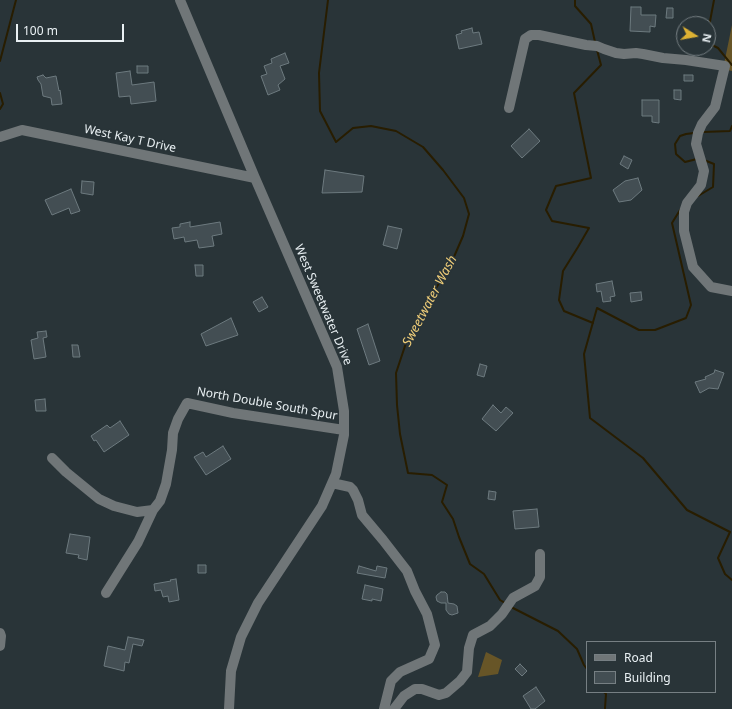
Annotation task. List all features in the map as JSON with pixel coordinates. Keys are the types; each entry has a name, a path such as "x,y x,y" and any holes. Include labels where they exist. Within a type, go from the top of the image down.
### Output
{"street":[{"name":"West Sweetwater Drive","path":"180,0 337,367 344,411 344,435 336,474 322,506 258,603 241,637 231,671 229,709"},
{"path":"509,108 525,38 531,35 539,35 597,46 616,53 644,54 725,66 715,107 702,124 698,133 696,144 704,171 701,185 687,204 684,212 684,231 694,267 711,287 732,291"},
{"name":"West Kay T Drive","path":"0,137 22,130 255,178"},
{"name":"North Double South Spur","path":"153,510 160,501 166,484 172,450 173,433 178,419 187,403 233,413 344,430"},
{"path":"52,458 66,472 99,499 114,506 137,512 153,510"},
{"path":"332,483 350,487 353,490 358,500 362,515 406,571 427,614 435,645 429,659 400,672 391,681 384,709"},
{"path":"106,593 138,542 153,510"},
{"path":"394,709 404,696 415,689 422,689 439,695 446,692 460,681 467,672 469,648 473,635 490,626 502,614 514,598 535,586 540,577 540,554"},
{"path":"0,633 0,646"}],"shaded area":[{"path":"732,25 732,71 723,69"},
{"path":"486,652 502,660 498,674 478,677"}],"building":[{"path":"631,7 641,7 641,15 656,15 655,27 650,26 650,32 630,31"},
{"path":"667,8 673,8 673,18 666,18"},
{"path":"472,28 473,33 479,32 482,44 459,49 456,35 462,33 461,31"},
{"path":"285,53 289,63 280,66 285,79 278,85 280,90 268,95 261,76 267,74 264,66 272,63 271,59"},
{"path":"137,66 148,66 148,73 137,73"},
{"path":"130,71 132,85 154,82 156,101 131,104 130,96 119,97 116,73"},
{"path":"43,75 46,78 56,76 62,104 52,105 51,98 43,96 41,84 37,77"},
{"path":"684,75 693,75 693,81 684,81"},
{"path":"674,90 681,90 681,100 674,99"},
{"path":"642,100 659,100 659,123 652,122 652,116 642,116"},
{"path":"529,129 540,141 522,158 511,146"},
{"path":"624,156 632,160 628,169 620,164"},
{"path":"325,170 364,176 362,192 322,193"},
{"path":"638,178 642,190 631,200 619,202 613,190 625,181"},
{"path":"82,181 94,182 93,195 81,193"},
{"path":"71,189 80,211 71,214 69,208 52,215 45,200"},
{"path":"190,222 190,227 220,222 222,234 212,236 214,246 199,248 197,240 185,242 184,237 174,239 172,228 180,227 180,224"},
{"path":"388,226 402,229 397,249 383,245"},
{"path":"195,265 203,265 203,276 196,276"},
{"path":"612,281 615,296 610,297 611,301 603,302 601,291 597,292 596,284"},
{"path":"641,292 642,300 631,302 630,293"},
{"path":"262,297 268,307 259,312 253,302"},
{"path":"231,318 238,335 206,346 201,334"},
{"path":"368,324 380,361 369,365 357,329"},
{"path":"46,331 47,337 43,338 46,357 34,359 31,340 38,338 37,332"},
{"path":"72,345 78,345 80,357 73,357"},
{"path":"480,364 487,366 484,377 477,375"},
{"path":"715,370 724,373 718,389 709,388 700,393 695,382 706,379 705,377 714,373"},
{"path":"45,399 46,411 36,411 35,400"},
{"path":"493,405 501,413 506,407 513,413 496,431 482,419"},
{"path":"120,421 129,435 104,452 96,440 94,441 91,436 107,425 110,428"},
{"path":"223,446 231,459 206,475 194,457 203,452 206,457"},
{"path":"489,491 496,492 495,500 488,499"},
{"path":"537,509 539,527 515,529 513,511"},
{"path":"70,534 90,537 87,560 78,558 79,555 66,553"},
{"path":"198,565 206,565 206,573 198,573"},
{"path":"359,566 376,571 377,566 387,568 385,578 357,573"},
{"path":"176,579 179,600 169,602 168,596 163,597 161,590 155,591 154,584"},
{"path":"365,585 383,589 381,601 362,599"},
{"path":"441,592 445,592 447,594 448,603 457,606 458,613 452,615 449,614 446,610 446,603 437,601 436,597"},
{"path":"128,637 144,640 142,646 133,644 129,663 125,662 124,671 104,666 108,646 125,650"},
{"path":"520,664 527,671 522,676 515,669"},
{"path":"536,687 545,701 535,709 531,709 523,696"}],"waterway":[{"path":"0,61 16,0"},
{"name":"Sweetwater Wash","path":"328,0 319,73 320,111 336,142 353,128 371,126 396,131 423,147 464,198 469,214 463,236 450,266 424,307 406,343 396,373 397,405 400,434 408,473 432,475 447,485 442,502 453,519 470,564 484,574 500,600 505,603"},
{"path":"575,0 575,6 591,24 595,42"},
{"path":"711,16 714,0"},
{"path":"716,47 732,65"},
{"path":"593,323 564,311 559,300 563,271 589,228 552,221 546,210 556,186 591,178 574,93 601,65 597,50"},
{"path":"0,93 3,104 0,109"},
{"path":"703,132 730,131 732,126"},
{"path":"694,133 680,136 675,144 676,154 685,162 697,159"},
{"path":"698,196 713,187 714,164 704,160"},
{"path":"680,210 672,223 691,305 686,318 655,330 639,330 597,308 584,354 590,418 643,458 687,510 730,532 718,558 725,574 732,580"},
{"name":"Sweetwater Wash","path":"511,607 558,631 577,649 586,668"},
{"name":"Sweetwater Wash","path":"605,693 605,709"}]}
